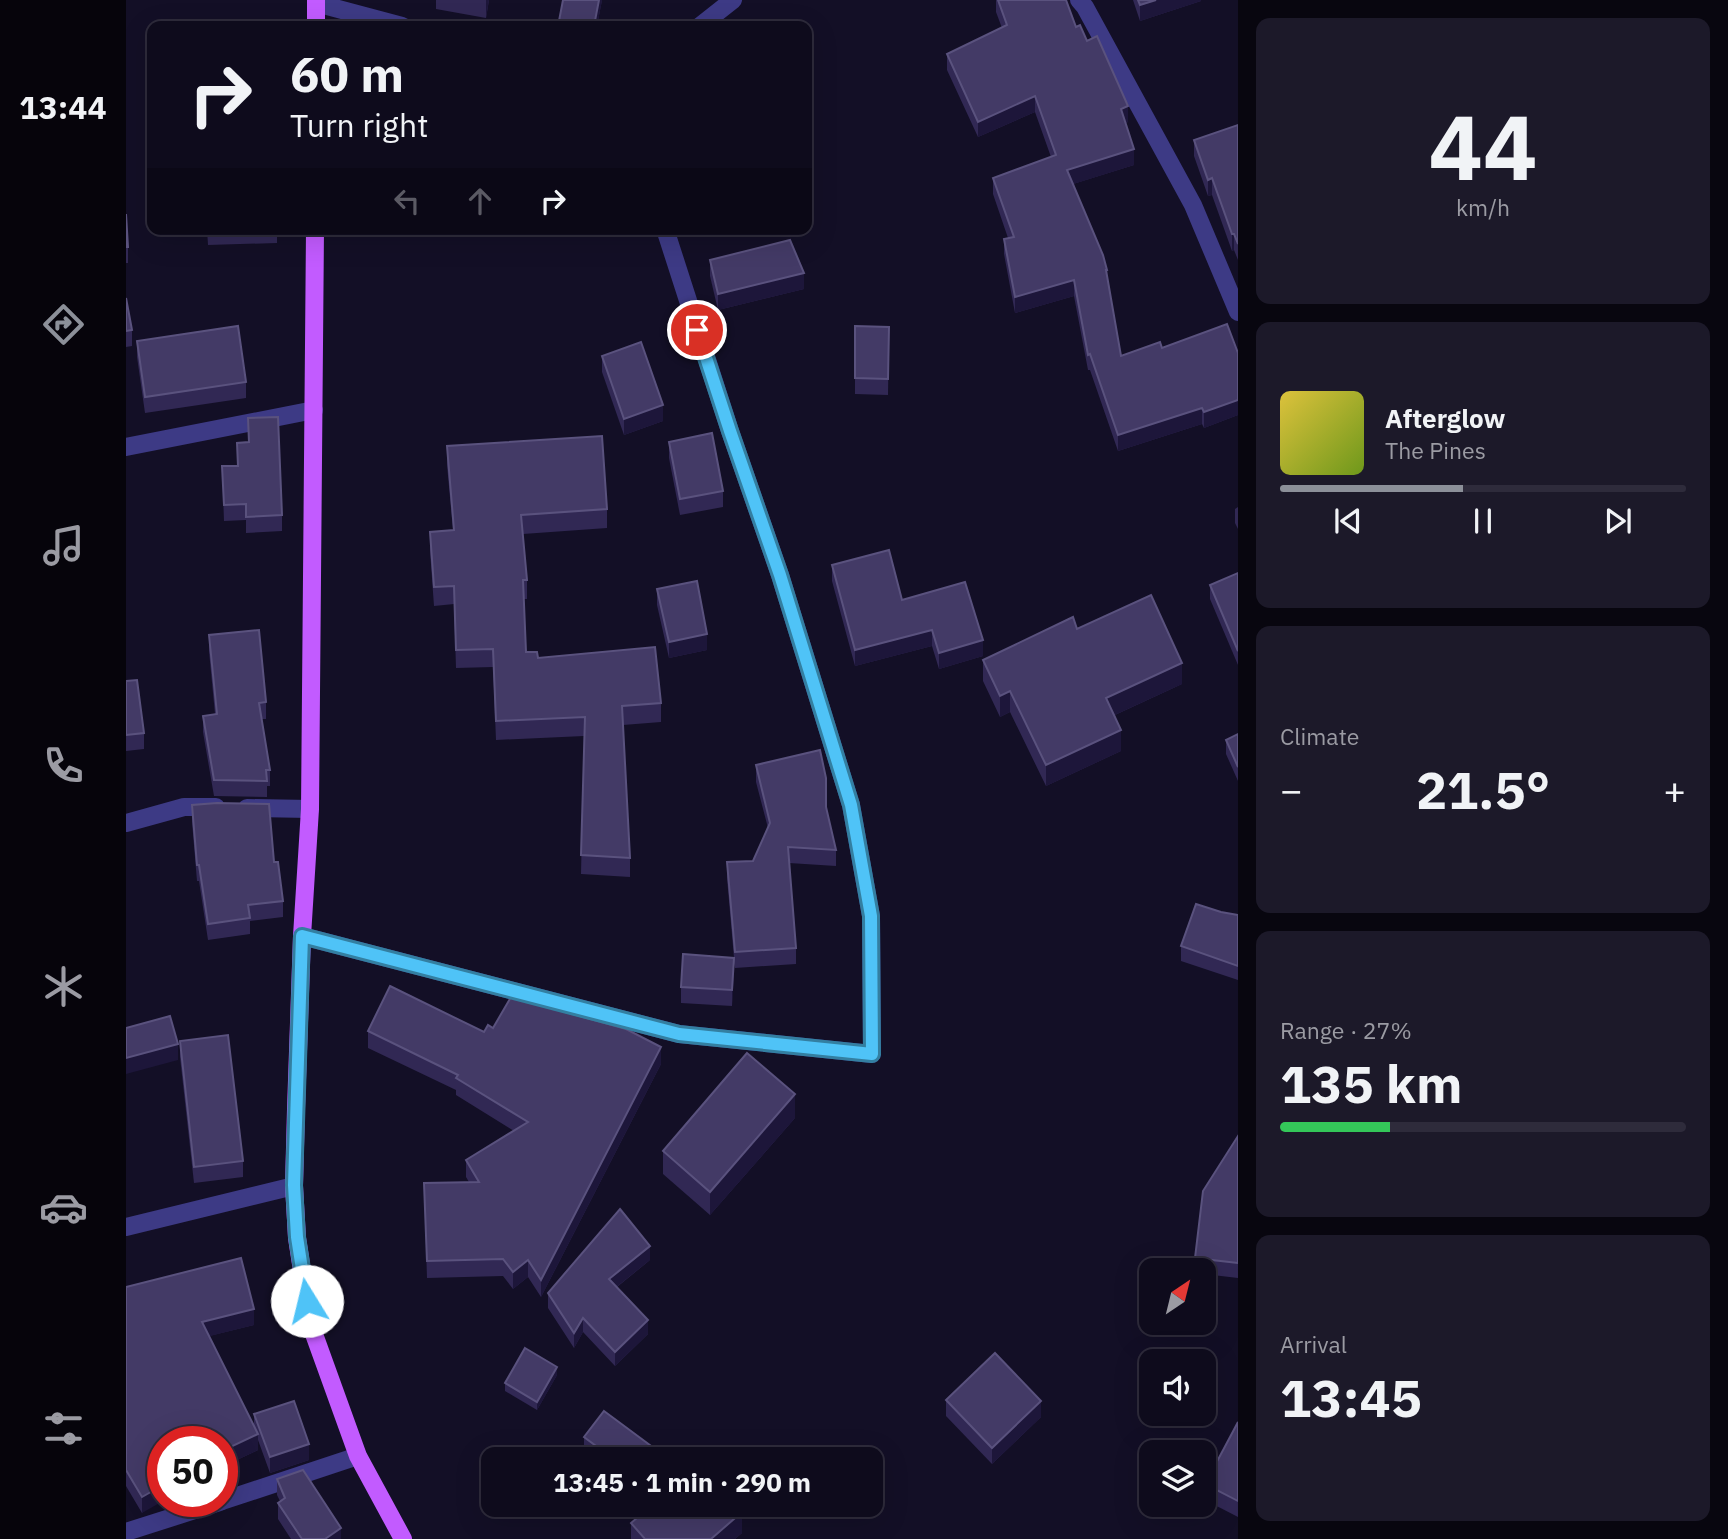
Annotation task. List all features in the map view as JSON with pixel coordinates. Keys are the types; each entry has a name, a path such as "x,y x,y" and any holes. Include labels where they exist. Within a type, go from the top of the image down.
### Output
{"main road":[{"path":"316,2 316,21"},
{"path":"315,235 310,809 302,936 294,1185 297,1237 310,1323 358,1456 403,1539"}],"street":[{"path":"706,21 733,0"},
{"path":"1079,0 1193,205 1238,312"},
{"path":"316,2 384,21"},
{"path":"302,936 679,1034 872,1054 871,916 851,805 780,575 667,235"},
{"path":"126,447 314,410"},
{"path":"126,823 184,807 310,809"},
{"path":"126,1227 294,1185"},
{"path":"238,1495 358,1456"},
{"path":"126,1532 172,1517"}],"building":[{"path":"563,0 599,0 595,21 559,21"},
{"path":"998,0 1066,0 1076,27 1080,25 1087,41 1097,36 1128,106 1121,109 1134,149 1067,170 1103,255 1121,356 1160,342 1162,348 1227,324 1238,353 1238,400 1204,412 1202,408 1118,435 1090,354 1088,355 1074,280 1015,297 1004,239 1014,237 993,178 1056,155 1035,96 978,122 947,54 1007,25"},
{"path":"1138,0 1156,0 1140,5"},
{"path":"1238,125 1238,244 1212,178 1208,180 1194,140"},
{"path":"126,214 128,247 126,247"},
{"path":"790,240 804,273 718,294 710,260"},
{"path":"126,298 132,330 126,331"},
{"path":"238,326 246,382 145,397 137,341"},
{"path":"855,326 889,327 888,379 855,378"},
{"path":"641,342 663,405 624,419 602,356"},
{"path":"278,417 282,515 246,517 246,504 224,505 222,466 238,466 237,443 249,442 248,418"},
{"path":"712,433 723,491 680,499 669,442"},
{"path":"602,436 607,509 521,515 527,580 523,580 526,652 537,652 538,658 655,647 661,703 622,706 630,858 581,855 585,717 496,721 493,649 456,650 454,586 434,587 430,532 454,530 447,446"},
{"path":"889,550 902,600 965,582 983,640 939,653 932,630 855,650 832,565"},
{"path":"1238,573 1238,651 1210,585"},
{"path":"697,581 707,634 669,642 657,589"},
{"path":"1151,595 1182,663 1106,698 1121,730 1046,765 1010,691 1000,696 983,660 1073,617 1077,629"},
{"path":"259,630 266,702 259,703 270,770 266,770 267,781 214,780 203,716 217,714 209,635"},
{"path":"137,680 144,733 126,735 126,681"},
{"path":"1238,734 1238,767 1226,740"},
{"path":"820,750 826,778 826,807 836,850 788,847 796,948 735,952 727,862 753,861 770,823 756,765"},
{"path":"269,804 274,862 278,862 283,901 248,905 250,918 208,924 197,865 192,805"},
{"path":"1196,904 1238,915 1238,966 1181,946"},
{"path":"683,954 734,958 732,990 681,987"},
{"path":"390,986 484,1032 488,1025 493,1028 511,997 626,1029 661,1047 541,1280 528,1260 513,1272 503,1259 427,1261 424,1183 479,1182 466,1160 528,1122 456,1078 458,1075 368,1031"},
{"path":"170,1016 178,1044 126,1058 126,1028"},
{"path":"228,1035 243,1161 194,1167 180,1041"},
{"path":"747,1053 795,1094 710,1192 663,1151"},
{"path":"1238,1136 1238,1263 1216,1260 1216,1258 1195,1258 1203,1191"},
{"path":"620,1209 650,1246 609,1279 648,1320 615,1352 583,1318 574,1333 548,1293"},
{"path":"241,1258 254,1309 202,1322 258,1434 238,1443 238,1426 147,1426 147,1494 142,1497 126,1470 126,1287"},
{"path":"525,1348 557,1367 537,1402 505,1383"},
{"path":"995,1353 1041,1401 992,1448 946,1400"},
{"path":"294,1401 309,1444 270,1457 254,1414"},
{"path":"604,1411 652,1447 597,1447 584,1437"},
{"path":"1238,1422 1238,1501 1216,1490 1216,1463"},
{"path":"303,1470 341,1528 325,1539 302,1539 278,1503 285,1498 277,1479"},
{"path":"638,1517 736,1517 711,1539 645,1539 631,1523"}],"route":[{"path":"307,1301 297,1237 294,1185 302,936 679,1034 872,1054 871,916 851,805 780,575 697,330"}]}
